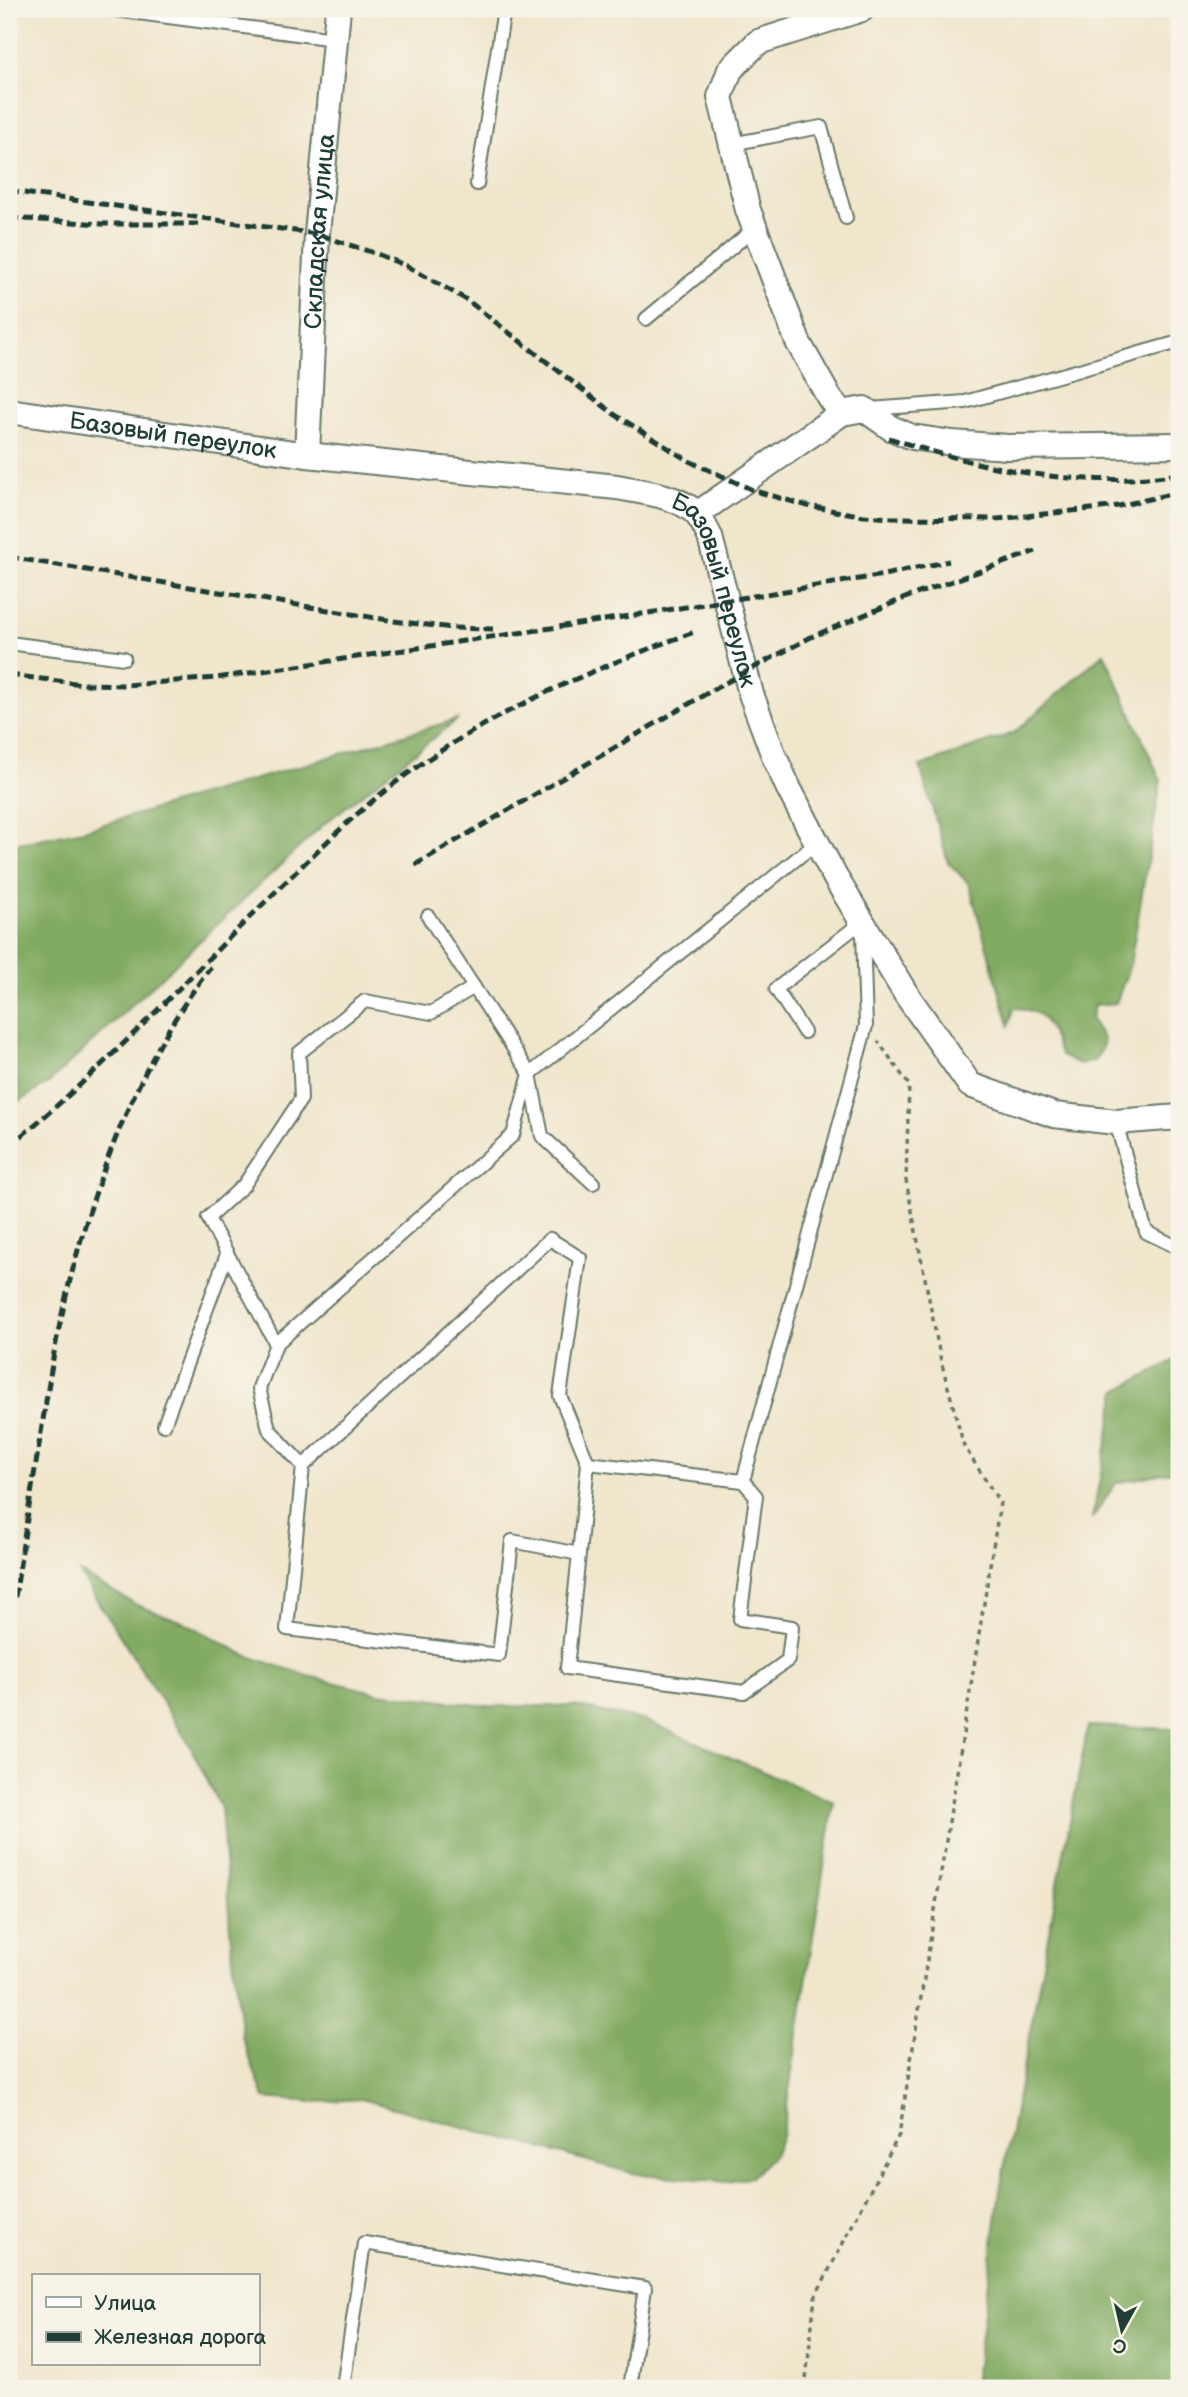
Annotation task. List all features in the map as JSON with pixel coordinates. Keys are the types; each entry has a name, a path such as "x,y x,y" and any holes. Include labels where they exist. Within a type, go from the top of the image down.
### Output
{"street":[{"name":"Складская улица","path":"307,455 317,234 338,9"},
{"path":"862,9 758,42 730,70 720,97 748,209 798,342 830,399 912,437 951,443 1008,447 1179,445"},
{"name":"Базовый переулок","path":"9,411 307,455 617,487 685,505 697,514 710,537 751,694 789,789 816,843 906,994 970,1085 1054,1115 1116,1122 1179,1117"},
{"path":"697,514 853,411"}],"lane":[{"path":"108,9 334,39"},
{"path":"477,184 504,9"},
{"path":"731,144 821,127 846,218"},
{"path":"646,319 755,228"},
{"path":"853,411 965,402 1179,342"},
{"path":"9,643 124,659"},
{"path":"303,1466 269,1429 259,1388 276,1344 513,1135 530,1074 816,843"},
{"path":"428,916 530,1074 542,1136 593,1183"},
{"path":"743,1481 866,1026 863,921"},
{"path":"804,1032 776,989 863,921"},
{"path":"276,1344 208,1218 244,1185 301,1099 299,1053 365,1001 431,1013 474,987"},
{"path":"1116,1122 1146,1232 1179,1248"},
{"path":"579,1554 512,1541 499,1655 287,1629 303,1466 550,1240 580,1258 560,1396 588,1463 579,1554 567,1668 744,1692 788,1660 792,1627 740,1619 756,1496 743,1481 588,1463"},
{"path":"164,1424 227,1254"},
{"path":"343,2388 364,2243 645,2288 630,2388"}],"path":[{"path":"805,2388 815,2297 899,2135 1000,1503 964,1446 942,1361 906,1180 909,1085 866,1026"}],"green space":[{"path":"1104,653 1161,781 1130,965 1116,1003 1094,1005 1091,1019 1104,1040 1101,1051 1093,1062 1080,1064 1061,1056 1046,1022 1034,1012 1014,1008 1009,1025 969,884 948,862 920,766 1014,733"},
{"path":"458,719 324,824 50,1082 9,1108 9,845 84,830"},
{"path":"1179,1358 1179,1470 1116,1483 1092,1519 1117,1391"},
{"path":"79,1572 137,1605 186,1623 245,1655 308,1676 378,1693 486,1706 574,1706 646,1721 834,1802 782,2136 774,2155 751,2177 728,2182 632,2173 361,2099 315,2102 264,2098 242,2037 231,1941 221,1808 189,1744"},
{"path":"1088,1726 1179,1729 1179,2388 974,2388 1000,2190"}],"railway":[{"path":"9,191 317,234 377,254 407,266 467,300 614,414 689,461 755,491 808,506 893,518 998,519 1119,506 1179,492"},
{"path":"9,218 102,224 198,224"},
{"path":"889,438 960,459 1032,474 1105,479 1179,474"},
{"path":"415,865 716,688 811,637 905,598 1036,551"},
{"path":"9,557 394,621 453,628 493,629"},
{"path":"9,675 83,684 126,685 216,678 605,620 884,575 949,561"},
{"path":"9,1146 107,1059 309,859 391,786 462,737 538,696 697,631"},
{"path":"9,1627 51,1370 61,1319 89,1212 129,1107 153,1057 211,967"}]}
